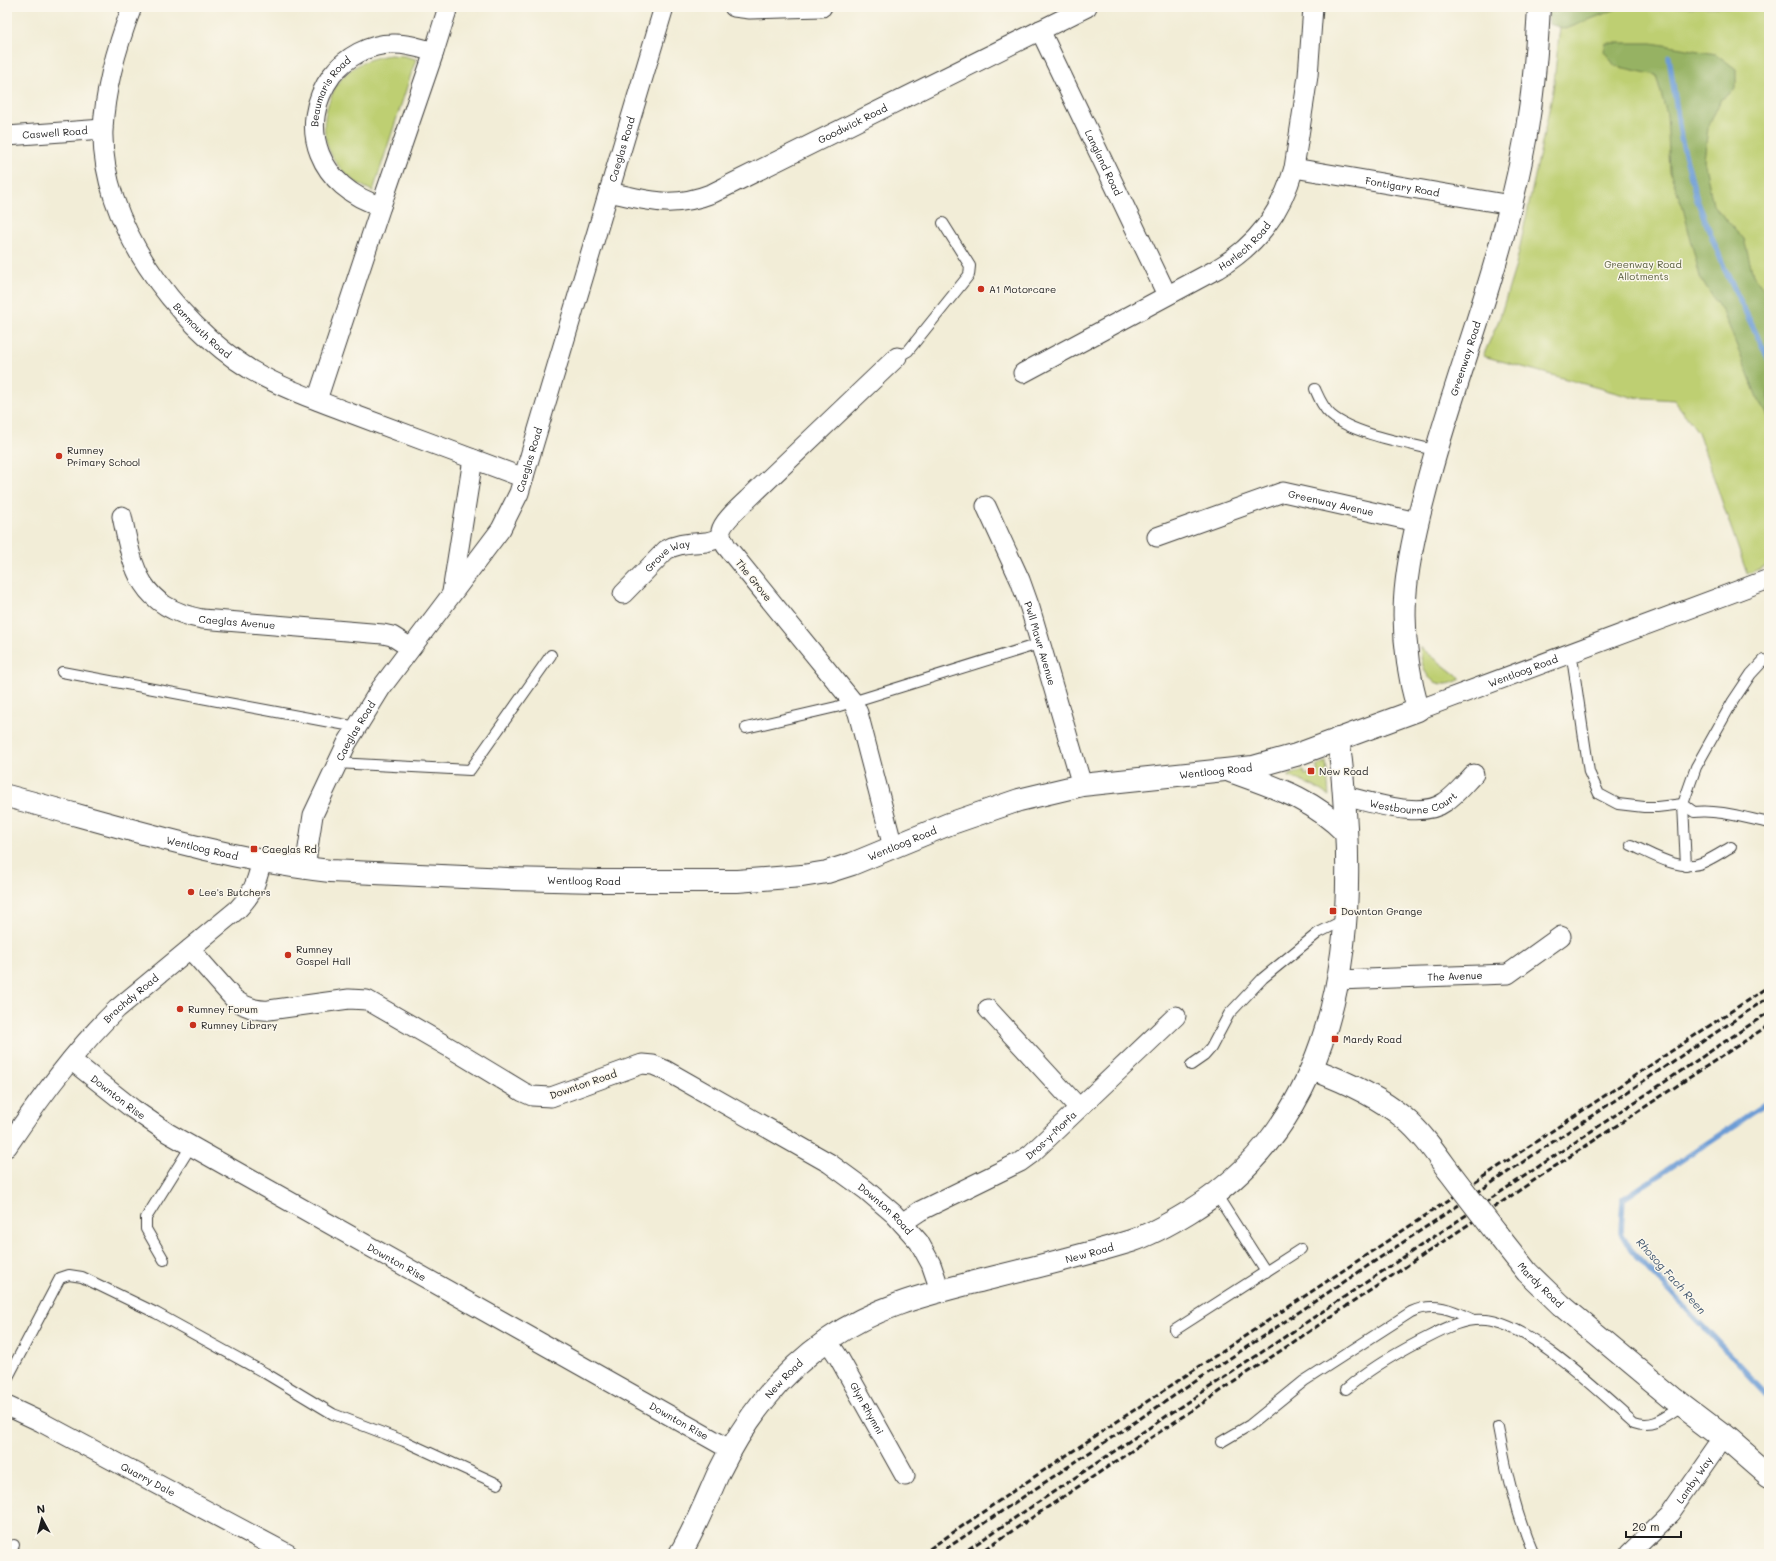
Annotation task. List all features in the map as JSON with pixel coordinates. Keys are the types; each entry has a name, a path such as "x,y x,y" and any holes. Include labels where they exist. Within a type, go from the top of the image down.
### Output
{"main road":[{"name":"Greenway Road","path":"1418,710 1406,654 1405,620 1407,573 1417,522 1435,450 1493,268 1511,205 1530,115 1539,7"},
{"name":"Wentloog Road","path":"7,796 204,848 262,861 330,871 508,879 737,881 802,876 827,872 852,864 988,810 1019,800 1082,785 1227,770 1272,762 1418,710"},
{"name":"New Road","path":"680,1554 731,1450 752,1414 762,1400 798,1364 827,1340 863,1318 881,1310 940,1290 1029,1269 1135,1239 1176,1220 1216,1194 1239,1174 1270,1140 1290,1109 1312,1069 1325,1034 1337,980 1346,919 1348,880 1344,796 1338,739"},
{"path":"1227,770 1292,795 1311,804 1327,815 1346,833"},
{"name":"Mardy Road","path":"1312,1069 1355,1088 1392,1109 1405,1119 1424,1139 1512,1254 1542,1288 1683,1406 1724,1437 1769,1476"}],"street":[{"name":"Barmouth Road","path":"132,7 116,53 108,83 103,129 106,172 113,197 131,237 147,264 176,304 210,340 231,356 276,383 317,400 524,478"},
{"path":"317,400 448,7"},
{"name":"Caeglas Road","path":"305,868 313,816 336,763 356,727 369,706 411,648 501,529 510,513 524,478 664,7"},
{"path":"734,7 750,9 822,7"},
{"name":"Goodwick Road","path":"609,192 659,202 677,203 695,200 1087,7"},
{"name":"Harlech Road","path":"1023,373 1217,270 1247,249 1266,226 1276,211 1290,183 1294,168 1308,76 1313,7"},
{"name":"Langland Road","path":"1040,30 1168,295"},
{"name":"Beaumaris Road","path":"381,206 352,192 334,177 326,166 320,154 315,135 314,120 317,104 322,90 338,67 350,57 366,49 392,44 403,44 434,52"},
{"name":"Caswell Road","path":"7,136 103,129"},
{"name":"Fontigary Road","path":"1294,168 1511,205"},
{"path":"722,538 721,531 725,524 748,499 897,357"},
{"path":"452,593 473,459"},
{"name":"Greenway Avenue","path":"1157,537 1283,492 1417,522"},
{"name":"Pwll Mawr Avenue","path":"986,506 1020,580 1042,643 1082,785"},
{"name":"Caeglas Avenue","path":"122,516 134,568 149,590 160,602 172,610 186,616 202,619 383,634 392,636 411,648"},
{"name":"Grove Way","path":"623,594 666,550 674,545 706,542 722,538"},
{"name":"The Grove","path":"722,538 726,546 853,702 858,713 893,847"},
{"name":"Wentloog Road","path":"1418,710 1769,579"},
{"name":"Westbourne Court","path":"1344,796 1411,811 1430,810 1445,802 1474,774"},
{"name":"Brachdy Road","path":"7,1147 71,1060 88,1039 117,1009 246,901 252,892 262,861"},
{"name":"The Avenue","path":"1337,980 1508,974 1561,936"},
{"name":"Downton Road","path":"190,949 234,999 242,1005 261,1011 349,999 367,1000 532,1096 551,1097 632,1066 642,1064 653,1065 721,1100 829,1163 866,1190 902,1223 925,1250 940,1290"},
{"path":"988,1009 1079,1108"},
{"name":"Dros-y-Morfa","path":"902,1223 920,1211 1020,1162 1048,1139 1176,1016"},
{"name":"Downton Rise","path":"71,1060 132,1109 191,1146 731,1450"},
{"name":"Glyn Rhymni","path":"827,1340 847,1371 905,1476"},
{"name":"Quarry Dale","path":"7,1406 41,1422 288,1554"},
{"name":"Lamby Way","path":"1629,1554 1671,1513 1724,1437"}],"lane":[{"path":"897,357 908,351 969,275 970,266 943,223"},
{"path":"1315,389 1322,404 1330,414 1339,421 1361,430 1435,450"},
{"path":"746,728 853,702 1042,643"},
{"path":"336,763 470,770 551,654"},
{"path":"1569,654 1573,664 1589,772 1599,794 1618,804 1644,807 1683,804 1694,812 1717,812 1769,822"},
{"path":"1686,866 1683,804 1696,767 1733,701 1751,674 1764,660"},
{"path":"62,672 356,727"},
{"path":"1631,844 1672,863 1686,866 1703,863 1731,847"},
{"path":"1190,1065 1204,1056 1211,1048 1229,1014 1263,978 1318,933 1346,919"},
{"path":"164,1260 146,1229 146,1218 191,1146"},
{"path":"1216,1194 1266,1272"},
{"path":"1174,1330 1301,1250"},
{"path":"7,1379 60,1278 69,1275 82,1277 156,1313 265,1373 334,1414 404,1441 498,1484"},
{"path":"1221,1442 1250,1425 1304,1381 1411,1312 1420,1308 1444,1307 1474,1320"},
{"path":"1346,1389 1361,1376 1406,1348 1454,1325 1474,1320 1486,1320 1500,1323 1523,1334 1552,1352 1634,1422 1641,1424 1654,1424 1683,1406"},
{"path":"1498,1427 1514,1500 1525,1535 1533,1554"}],"green space":[{"path":"1554,7 1621,7 1566,29 1549,24 1548,14"},
{"name":"Greenway Road Allotments","path":"1602,7 1769,7 1769,565 1747,574 1698,432 1674,400 1631,397 1483,356 1499,320 1516,265 1553,91 1560,26"},
{"path":"1606,43 1652,43 1716,54 1736,69 1736,89 1721,99 1708,128 1704,160 1713,205 1744,239 1753,275 1769,297 1769,417 1758,400 1725,316 1700,277 1683,208 1670,172 1667,115 1656,75 1615,66 1604,51"},
{"path":"390,55 416,59 373,191 359,184 347,175 338,165 326,141 324,127 326,112 331,97 342,79 349,71 366,61 377,57"},
{"path":"1420,647 1461,679 1446,684 1433,681 1423,666"},
{"path":"1326,762 1329,796 1315,787 1288,776 1303,770 1305,775 1318,771 1316,766"}],"waterway":[{"path":"1669,57 1681,138 1697,200 1726,272 1769,360"},
{"name":"Rhosog Fach Reen","path":"1769,1102 1623,1199 1621,1233 1631,1250 1769,1397"}],"railway":[{"path":"922,1554 1022,1485 1769,986"},
{"path":"938,1554 1769,997"},
{"path":"961,1554 1769,1012"},
{"path":"978,1554 1563,1161 1769,1025"}],"place":[{"name":"A1 Motorcare","path":"981,289"},
{"name":"Rumney Primary School","path":"59,456"},
{"name":"New Road","path":"1311,771"},
{"name":"Caeglas Rd","path":"254,849"},
{"name":"Lee's Butchers","path":"191,892"},
{"name":"Downton Grange","path":"1333,911"},
{"name":"Rumney Gospel Hall","path":"288,955"},
{"name":"Rumney Forum","path":"180,1009"},
{"name":"Rumney Library","path":"193,1025"},
{"name":"Mardy Road","path":"1335,1039"}]}
